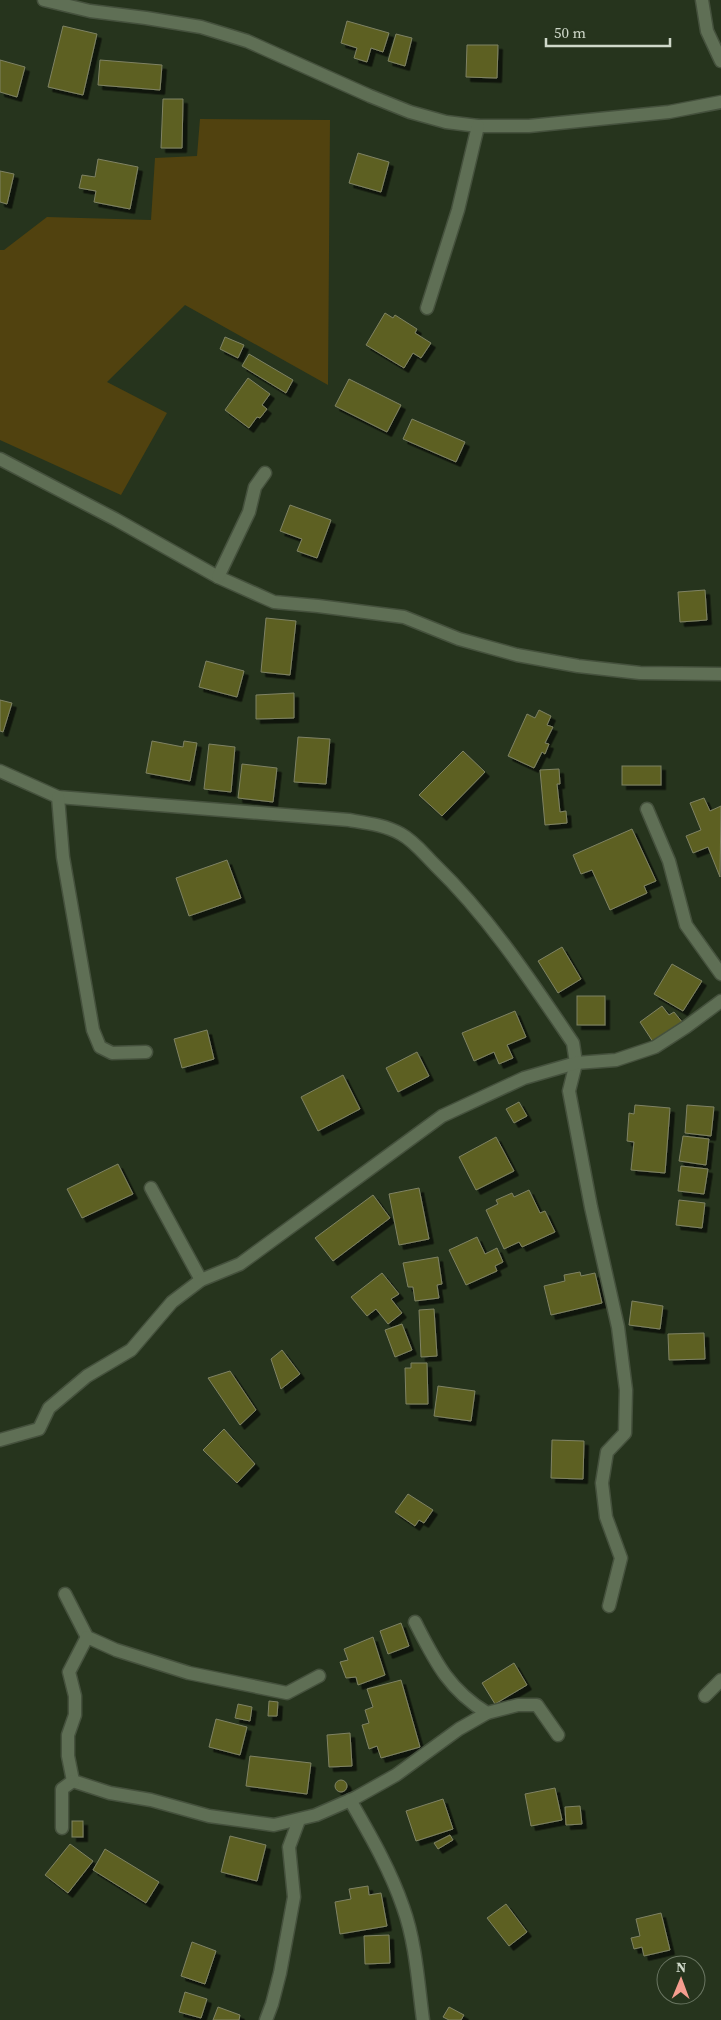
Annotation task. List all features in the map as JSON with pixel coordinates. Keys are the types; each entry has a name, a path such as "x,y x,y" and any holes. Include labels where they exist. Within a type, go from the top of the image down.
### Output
{"street":[{"path":"44,0 90,11 201,27 248,41 410,112 446,122 478,126 529,126 670,112 721,102"},
{"path":"702,0 707,31 721,61"},
{"path":"427,308 458,210 478,126"},
{"path":"0,460 115,519 218,577 274,602 404,618 459,639 517,655 578,666 640,673 721,674"},
{"path":"218,577 249,512 255,488 266,473"},
{"path":"0,771 58,797 349,820 382,826 401,834 456,884 499,936 573,1043 576,1063 569,1091 591,1207 618,1327 626,1390 625,1433 607,1452 602,1483 606,1517 621,1558 609,1606"},
{"path":"58,797 63,857 93,1030 100,1047 112,1053 146,1052"},
{"path":"648,809 669,861 686,925 721,974"},
{"path":"0,1440 39,1429 49,1408 87,1376 130,1350 172,1302 201,1280 240,1264 442,1116 524,1078 576,1063 616,1060 655,1047 721,1001"},
{"path":"151,1188 201,1280"},
{"path":"65,1594 87,1637 116,1650 189,1673 287,1693 319,1676"},
{"path":"415,1622 446,1676 468,1701 487,1713"},
{"path":"73,1781 68,1756 68,1735 74,1716 75,1696 69,1672 87,1637"},
{"path":"706,1696 721,1680"},
{"path":"73,1781 110,1792 169,1804 209,1816 274,1825 316,1815 350,1800 396,1775 459,1729 487,1713 518,1705 538,1705 558,1735"},
{"path":"62,1828 62,1789 73,1781"},
{"path":"350,1800 382,1858 403,1908 413,1947 423,2020"},
{"path":"266,2020 280,1973 294,1897 290,1847 299,1820"}],"shaded area":[{"path":"200,119 330,120 328,385 185,305 107,382 167,413 121,495 0,440 0,250 4,250 47,217 151,220 155,158 197,156"}],"building":[{"path":"347,21 389,33 383,52 371,48 367,62 354,58 357,48 341,43"},
{"path":"63,26 97,34 83,95 48,87"},
{"path":"396,34 412,38 405,66 388,61"},
{"path":"467,45 498,45 497,78 466,77"},
{"path":"0,60 25,67 17,97 0,92"},
{"path":"100,60 162,65 160,90 98,85"},
{"path":"163,99 183,99 182,148 161,148"},
{"path":"358,153 389,162 381,192 349,183"},
{"path":"98,159 138,167 130,209 94,202 96,191 79,188 82,175 95,177"},
{"path":"0,171 14,174 7,204 0,202"},
{"path":"385,313 393,318 395,315 417,329 415,333 431,343 421,358 413,353 404,368 366,345"},
{"path":"225,337 244,345 238,358 220,349"},
{"path":"249,354 293,380 286,393 242,366"},
{"path":"248,378 270,394 262,405 267,409 260,418 257,417 249,428 225,410"},
{"path":"349,379 401,405 387,432 335,406"},
{"path":"412,419 465,442 456,462 403,439"},
{"path":"290,505 331,520 317,558 297,551 302,539 280,531"},
{"path":"705,590 707,620 680,622 678,592"},
{"path":"266,618 296,621 290,675 261,672"},
{"path":"206,661 244,671 237,697 199,687"},
{"path":"294,693 294,718 256,719 256,695"},
{"path":"0,700 12,703 3,732 0,731"},
{"path":"539,710 551,716 547,725 553,727 545,743 549,744 545,754 542,752 534,768 508,756 527,714 535,718"},
{"path":"298,737 330,739 326,784 294,782"},
{"path":"152,741 183,747 184,741 197,743 190,781 146,773"},
{"path":"209,744 235,747 231,792 204,789"},
{"path":"463,751 485,772 442,816 419,795"},
{"path":"242,764 277,768 273,802 238,798"},
{"path":"622,766 661,766 661,785 622,785"},
{"path":"559,769 560,784 557,784 560,812 566,811 567,823 545,825 540,770"},
{"path":"704,798 710,811 721,806 720,877 708,847 693,853 686,836 701,830 690,803"},
{"path":"632,829 656,881 644,886 647,893 610,910 592,870 581,874 573,855"},
{"path":"227,860 241,898 189,916 176,878"},
{"path":"562,947 581,979 558,993 538,961"},
{"path":"672,964 702,981 683,1011 654,994"},
{"path":"577,996 605,996 605,1025 577,1025"},
{"path":"662,1006 669,1015 674,1012 683,1023 655,1045 640,1022"},
{"path":"515,1011 526,1037 507,1045 513,1058 499,1064 494,1052 474,1061 462,1033"},
{"path":"207,1030 214,1059 182,1068 174,1039"},
{"path":"417,1052 429,1076 398,1092 386,1068"},
{"path":"343,1075 360,1109 318,1131 301,1097"},
{"path":"519,1102 527,1116 514,1123 506,1109"},
{"path":"635,1105 670,1108 665,1173 631,1170 634,1142 627,1141 629,1113 634,1114"},
{"path":"687,1105 714,1107 711,1136 685,1133"},
{"path":"683,1136 709,1139 706,1165 679,1161"},
{"path":"496,1137 514,1171 476,1190 459,1157"},
{"path":"118,1164 133,1194 82,1218 67,1189"},
{"path":"681,1166 708,1169 704,1194 678,1191"},
{"path":"419,1188 429,1239 399,1245 389,1194"},
{"path":"529,1190 540,1213 545,1211 555,1232 522,1247 519,1242 504,1249 486,1210 498,1204 496,1200 512,1193 514,1197"},
{"path":"373,1195 390,1218 333,1261 315,1238"},
{"path":"679,1200 705,1203 702,1228 676,1225"},
{"path":"477,1237 485,1254 497,1248 503,1262 495,1266 497,1271 466,1285 449,1250"},
{"path":"438,1257 442,1284 437,1285 439,1298 415,1301 413,1287 408,1287 403,1263"},
{"path":"580,1272 581,1276 595,1273 602,1303 551,1315 544,1286 565,1281 564,1275"},
{"path":"382,1273 399,1294 391,1299 402,1313 388,1324 376,1309 367,1316 351,1297"},
{"path":"632,1301 663,1306 660,1329 629,1325"},
{"path":"434,1309 437,1356 421,1357 419,1310"},
{"path":"402,1324 412,1350 395,1357 385,1330"},
{"path":"704,1333 705,1359 669,1360 668,1334"},
{"path":"282,1350 300,1374 281,1389 271,1359"},
{"path":"411,1363 427,1363 428,1404 406,1404 405,1368 411,1368"},
{"path":"230,1371 256,1410 240,1425 208,1378"},
{"path":"438,1386 475,1391 471,1421 434,1416"},
{"path":"224,1429 255,1464 237,1483 203,1450"},
{"path":"552,1440 584,1441 583,1479 551,1478"},
{"path":"408,1494 433,1510 424,1523 419,1520 415,1526 395,1512"},
{"path":"401,1623 409,1646 388,1654 380,1631"},
{"path":"373,1637 385,1675 358,1685 356,1677 346,1678 340,1662 348,1660 344,1649"},
{"path":"514,1663 527,1685 495,1704 482,1683"},
{"path":"401,1680 420,1747 381,1758 377,1746 369,1749 362,1725 369,1723 365,1710 373,1707 367,1689"},
{"path":"269,1701 278,1702 277,1716 268,1716"},
{"path":"238,1704 252,1707 250,1721 235,1718"},
{"path":"216,1719 247,1727 240,1755 209,1747"},
{"path":"350,1733 352,1766 329,1767 327,1735"},
{"path":"250,1756 311,1763 307,1794 246,1786"},
{"path":"343,1780 346,1781 346,1791 339,1792 336,1791 335,1784 336,1781"},
{"path":"555,1788 562,1820 531,1826 525,1794"},
{"path":"443,1799 453,1829 416,1841 406,1811"},
{"path":"580,1806 582,1824 566,1825 565,1807"},
{"path":"72,1821 83,1821 83,1837 72,1837"},
{"path":"450,1835 453,1840 438,1849 434,1843"},
{"path":"230,1836 266,1845 257,1881 221,1872"},
{"path":"70,1844 93,1861 68,1893 45,1875"},
{"path":"105,1849 159,1882 146,1903 93,1870"},
{"path":"368,1886 369,1895 381,1893 387,1926 340,1934 335,1902 351,1899 349,1889"},
{"path":"506,1904 527,1932 509,1946 487,1918"},
{"path":"661,1913 670,1950 644,1956 642,1947 634,1949 631,1938 640,1936 636,1919"},
{"path":"389,1935 390,1963 365,1964 364,1936"},
{"path":"192,1942 216,1951 205,1984 181,1976"},
{"path":"185,1992 207,1999 201,2018 179,2012"},
{"path":"218,2007 240,2015 239,2020 213,2020"},
{"path":"449,2007 464,2015 461,2020 449,2020 443,2017"}]}
